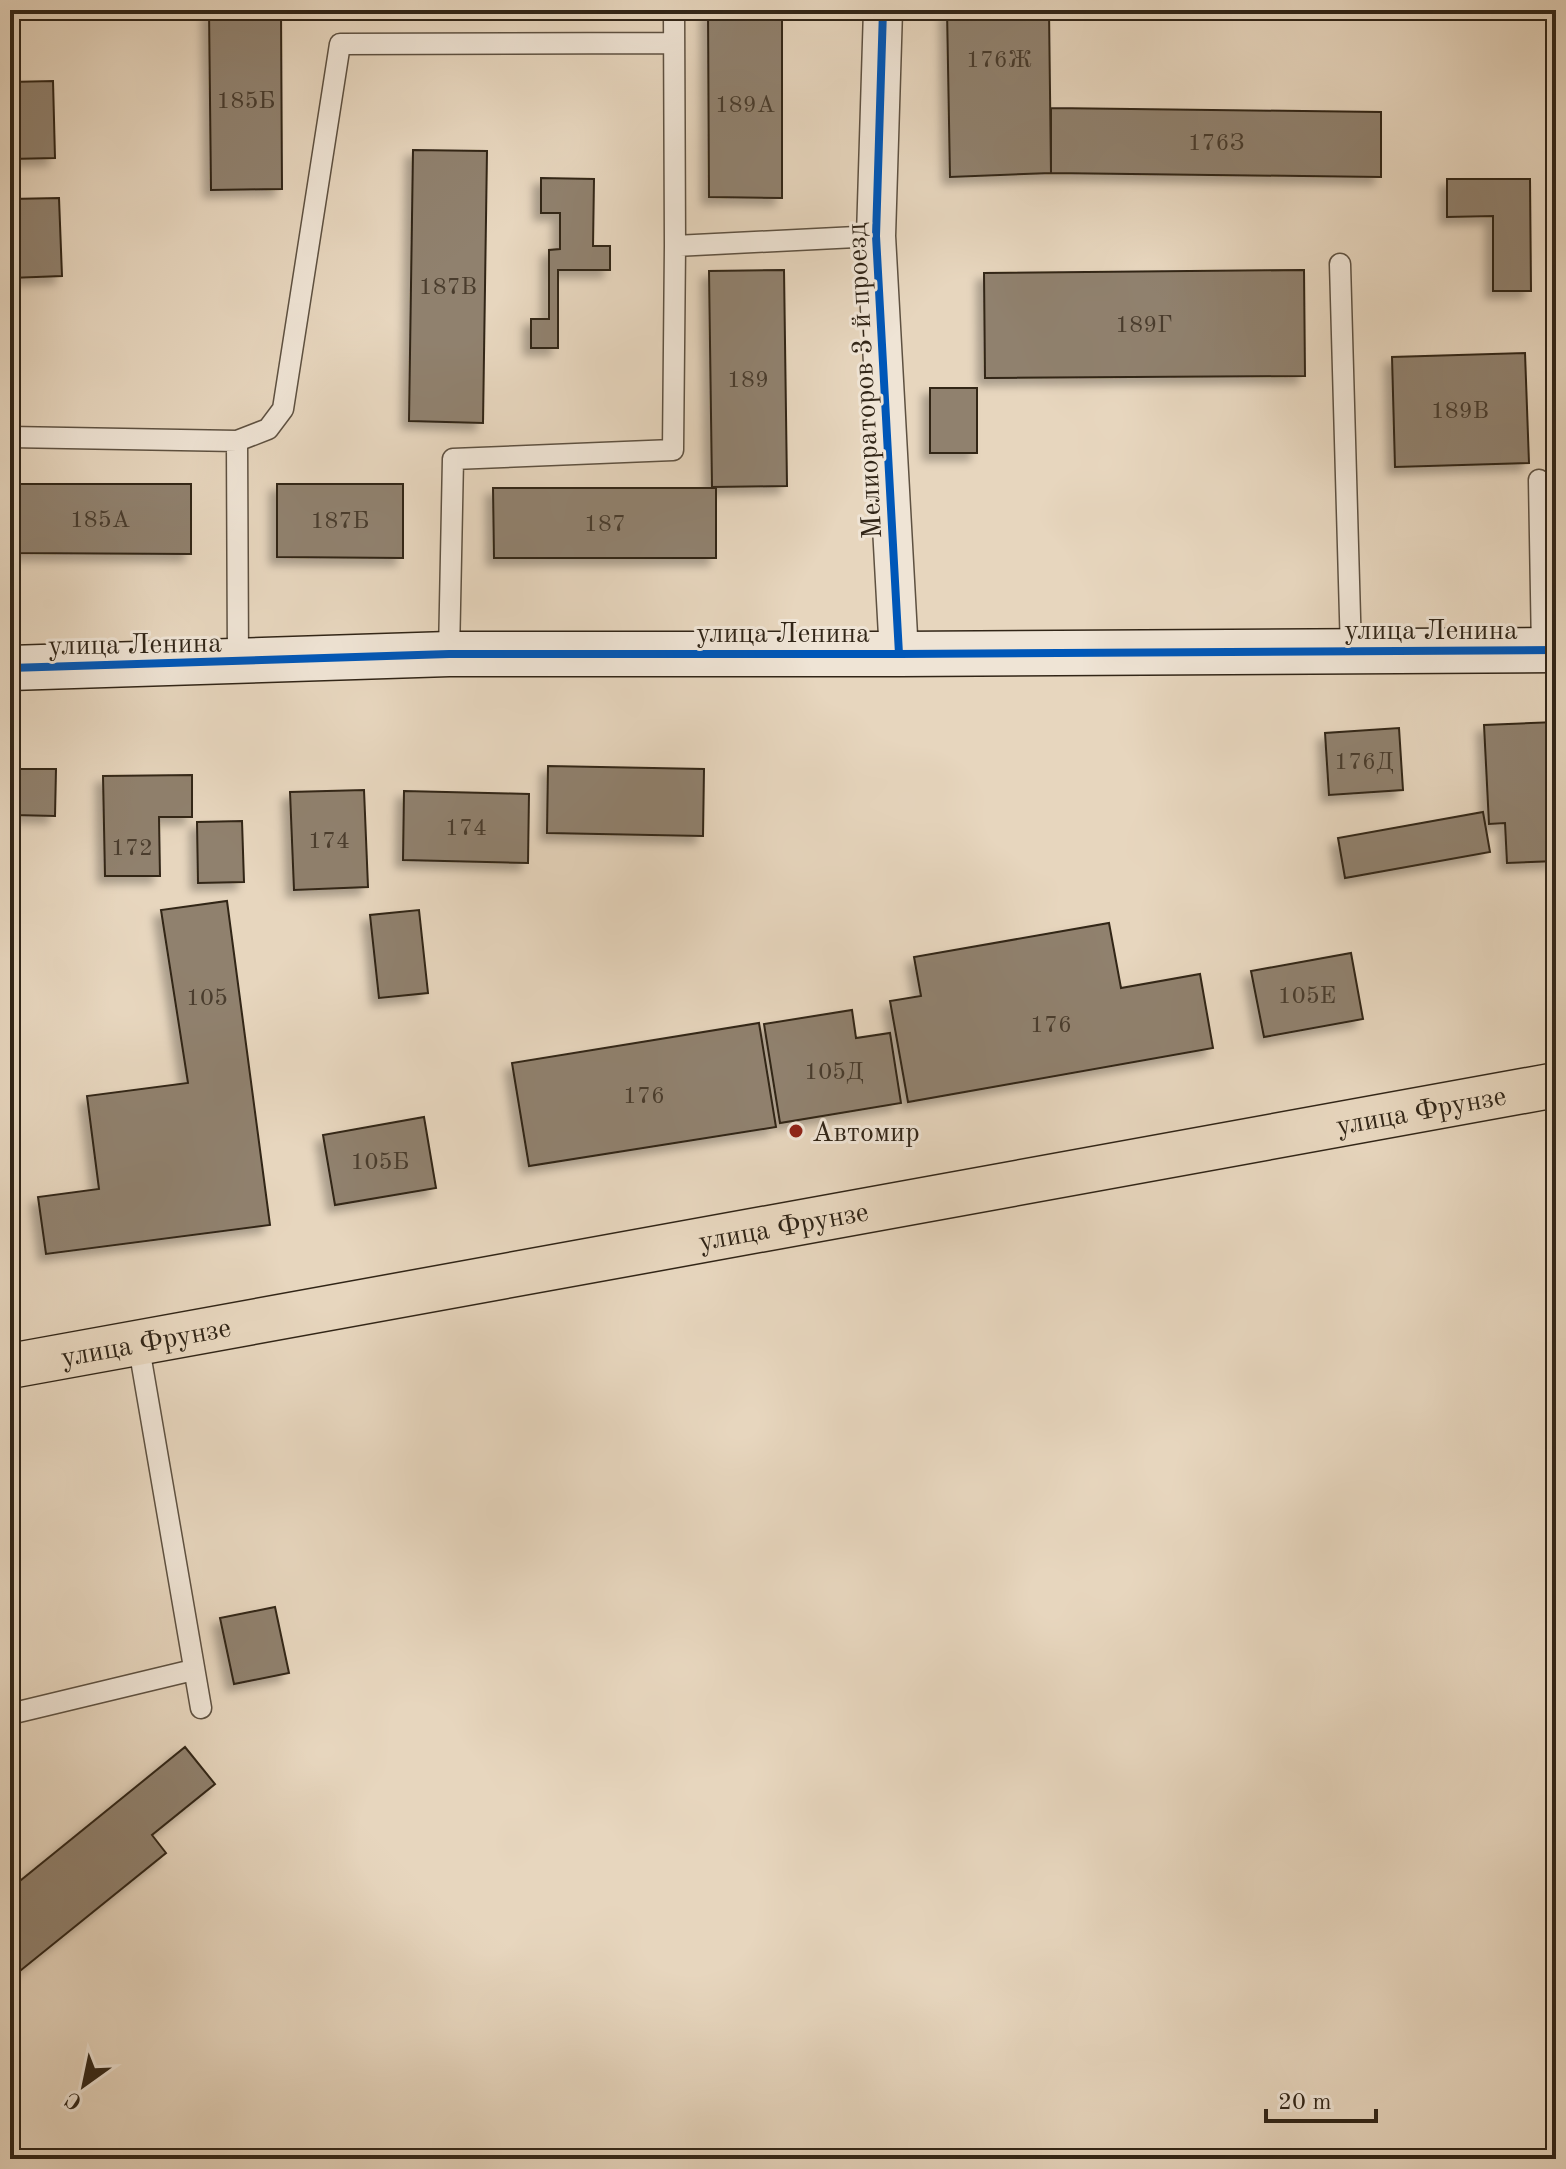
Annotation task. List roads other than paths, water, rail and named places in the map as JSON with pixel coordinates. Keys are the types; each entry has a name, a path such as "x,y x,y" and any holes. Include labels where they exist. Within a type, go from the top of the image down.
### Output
{"main road":[{"name":"улица Фрунзе","path":"10,1366 1556,1085"}],"street":[{"name":"Мелиораторов 3-й проезд","path":"883,10 876,236 899,654"},
{"name":"улица Ленина","path":"10,668 449,654 1549,650"}],"lane":[{"path":"449,654 453,459 673,450 674,10"},
{"path":"10,437 237,441 268,429 283,409 340,44 674,43"},
{"path":"675,246 876,236"},
{"path":"1340,264 1351,652"},
{"path":"237,441 238,662"},
{"path":"1539,480 1549,650"},
{"path":"138,1342 201,1708"},
{"path":"10,1714 193,1670"}],"place":[{"name":"Автомир","path":"796,1131"}]}
